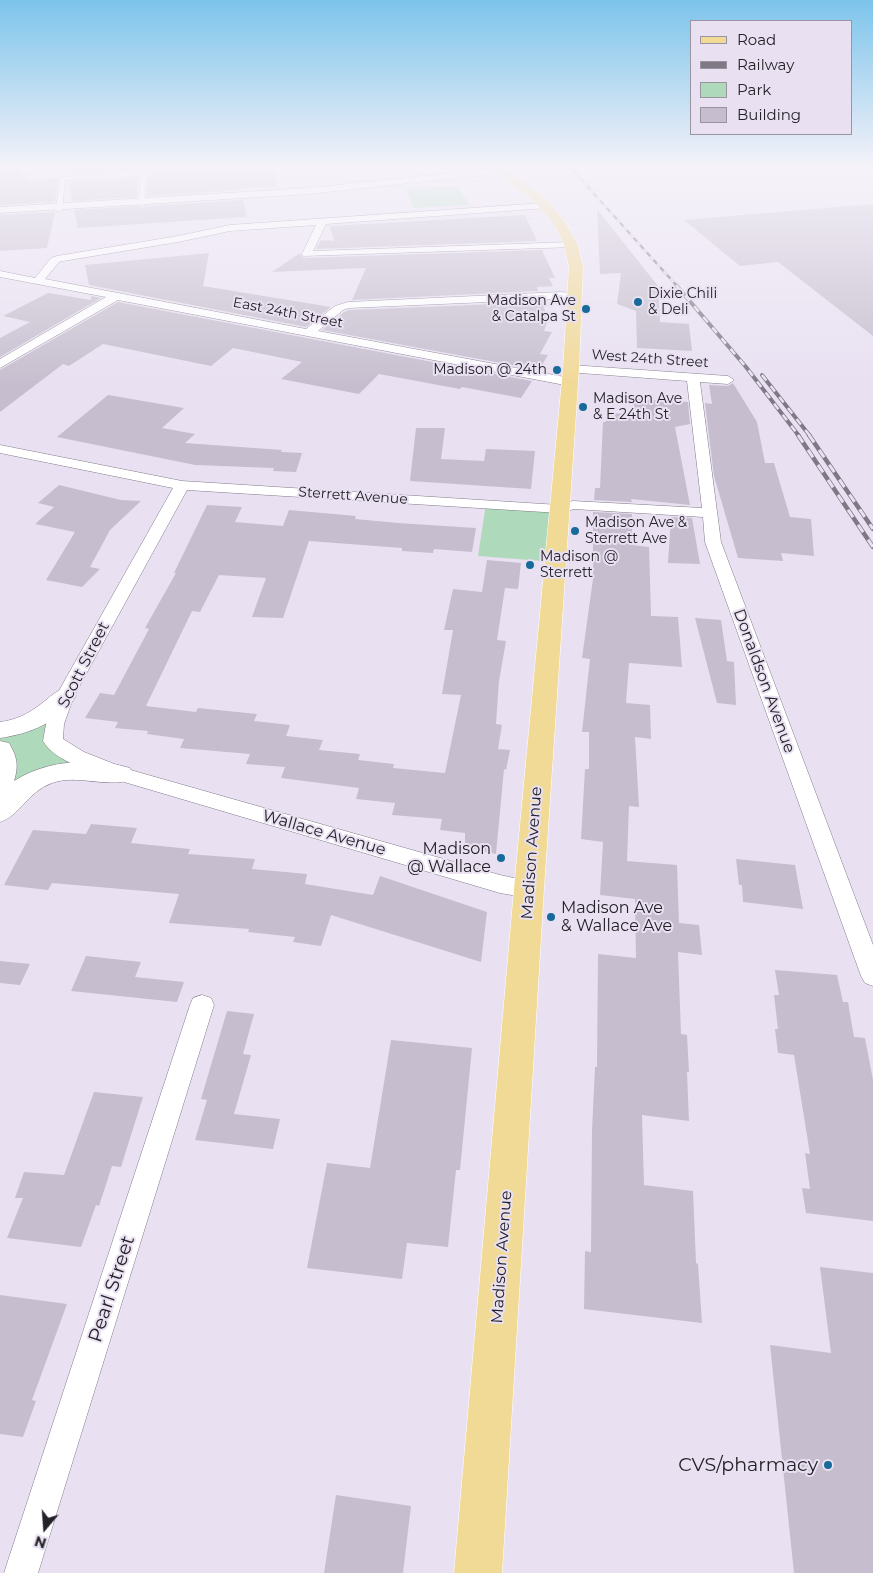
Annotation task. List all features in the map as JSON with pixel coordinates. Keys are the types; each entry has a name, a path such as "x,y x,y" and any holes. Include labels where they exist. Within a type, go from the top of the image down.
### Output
{"main road":[{"name":"Madison Avenue","path":"478,1573 529,889 570,375 576,267 568,240"}],"street":[{"path":"38,281 56,260 169,240"},
{"path":"313,240 306,254 571,246"},
{"name":"East 24th Street","path":"0,274 309,332 570,375"},
{"path":"309,332 339,308 348,305 560,295 575,296"},
{"path":"0,364 116,296"},
{"name":"West 24th Street","path":"570,375 693,377 728,380"},
{"name":"Donaldson Avenue","path":"693,377 706,471 713,542 873,976"},
{"name":"Sterrett Avenue","path":"0,449 182,485 560,509 573,505 709,513"},
{"name":"Scott Street","path":"121,774 82,759 61,748 53,741 55,724 65,696 182,485"},
{"path":"0,730 15,729 38,720 65,696"},
{"path":"0,749 6,767 0,788"},
{"path":"0,813 20,790 40,777 67,771 121,774"},
{"name":"Wallace Avenue","path":"121,774 500,884 529,889"},
{"name":"Pearl Street","path":"21,1573 202,1005"}],"green space":[{"path":"486,504 560,509 555,562 478,556"},
{"path":"65,696 54,741 89,772 0,788 0,730"}],"building":[{"path":"0,240 49,240 47,248 0,251"},
{"path":"321,240 537,241 316,249"},
{"path":"598,240 622,240 658,286 660,322 689,324 692,351 637,348 636,311 617,304 621,273 600,274"},
{"path":"709,240 873,240 873,336 778,262 740,266"},
{"path":"542,250 555,278 549,278 553,286 537,287 538,291 352,300 366,268 272,272 300,253 303,258"},
{"path":"209,253 203,286 331,307 306,327 89,285 85,265"},
{"path":"48,293 91,300 91,296 101,298 0,357 0,338 30,322 3,316"},
{"path":"118,302 532,381 521,398 379,374 359,394 281,379 302,362 233,348 211,366 103,344 69,366 63,364 0,412 0,370"},
{"path":"542,302 548,320 544,331 552,332 540,354 548,355 539,370 322,330 349,310"},
{"path":"733,383 757,422 765,463 774,463 790,517 811,519 814,556 781,553 783,561 738,558 714,476 705,403 712,404 709,385 728,386"},
{"path":"108,395 184,408 162,428 195,434 185,443 302,453 296,472 273,471 274,468 195,465 57,437"},
{"path":"634,399 688,402 690,424 675,427 690,505 631,499 632,502 594,500 595,488 600,488 603,422 606,422 606,413 634,414"},
{"path":"416,428 445,428 441,459 484,461 486,449 535,451 531,489 410,481"},
{"path":"59,485 121,500 141,501 110,530 90,567 100,569 82,587 46,580 75,532 35,524 54,507 38,503"},
{"path":"207,505 242,507 235,522 283,526 289,510 356,516 355,519 476,528 472,552 434,549 433,553 402,551 402,548 309,541 283,618 252,617 266,578 219,575 200,612 192,611 146,706 196,712 198,708 257,714 254,721 290,725 286,736 323,740 319,750 360,754 358,760 394,764 393,768 445,773 461,695 442,694 453,630 444,630 453,589 482,592 487,560 521,563 518,589 505,588 497,640 506,641 499,681 496,724 502,725 498,749 510,750 506,770 504,769 496,854 465,847 465,833 440,830 442,819 392,815 395,803 356,799 359,788 281,778 285,767 246,764 250,754 180,748 184,739 147,734 148,731 115,728 118,722 85,718 100,693 114,695 149,629 145,628 176,573 174,573"},
{"path":"593,512 632,514 632,545 649,547 651,616 678,617 682,667 629,663 626,703 650,705 651,739 635,737 639,807 629,806 627,861 677,865 679,923 699,925 702,955 678,952 681,1034 687,1035 689,1121 642,1115 644,1185 693,1191 696,1263 698,1264 702,1323 584,1309 585,1251 591,1252 592,1131 595,1067 597,1067 598,954 636,958 635,899 600,895 603,842 581,839 585,769 589,769 589,732 582,732 590,659 582,658 593,579"},
{"path":"671,517 692,518 700,564 668,563"},
{"path":"695,618 721,620 727,661 734,662 736,705 717,703"},
{"path":"91,824 137,828 131,843 190,849 188,854 255,859 252,869 307,874 305,884 373,895 380,876 487,912 481,962 331,915 321,946 293,942 295,937 248,932 249,929 169,923 179,894 52,883 48,890 4,885 33,830 86,834"},
{"path":"736,859 795,865 803,909 743,902 742,885 739,885"},
{"path":"86,956 141,962 135,977 184,982 177,1002 71,991"},
{"path":"0,961 30,964 20,985 0,983"},
{"path":"775,970 837,975 843,1002 848,1002 854,1037 865,1038 873,1080 873,1221 806,1213 802,1188 810,1189 805,1153 810,1154 794,1055 778,1053 775,1029 778,1029 774,995 779,995"},
{"path":"227,1011 254,1014 243,1054 251,1055 234,1114 280,1119 273,1149 195,1140 207,1100 201,1099"},
{"path":"391,1040 472,1048 460,1170 456,1170 448,1247 407,1243 402,1279 307,1268 327,1163 370,1168"},
{"path":"94,1092 143,1097 121,1167 112,1166 99,1206 96,1205 81,1247 7,1238 23,1198 15,1198 24,1172 64,1175"},
{"name":"CVS/pharmacy","path":"820,1267 873,1273 873,1573 794,1573 770,1345 831,1353"},
{"path":"0,1295 67,1304 32,1400 36,1401 23,1437 0,1434"},
{"path":"336,1495 411,1506 403,1573 324,1573"}],"railway":[{"path":"636,240 677,286"},
{"path":"676,285 746,367 799,436"},
{"path":"762,375 810,436"},
{"path":"798,435 873,547"},
{"path":"809,435 873,529"}],"place":[{"name":"Dixie Chili & Deli","path":"638,302"},
{"name":"Madison Ave & Catalpa St","path":"586,309"},
{"name":"Madison @ 24th","path":"557,370"},
{"name":"Madison Ave & E 24th St","path":"583,407"},
{"name":"Madison Ave & Sterrett Ave","path":"575,531"},
{"name":"Madison @ Sterrett","path":"530,565"},
{"name":"Madison @ Wallace","path":"501,858"},
{"name":"Madison Ave & Wallace Ave","path":"551,917"},
{"name":"CVS/pharmacy","path":"828,1465"}]}
